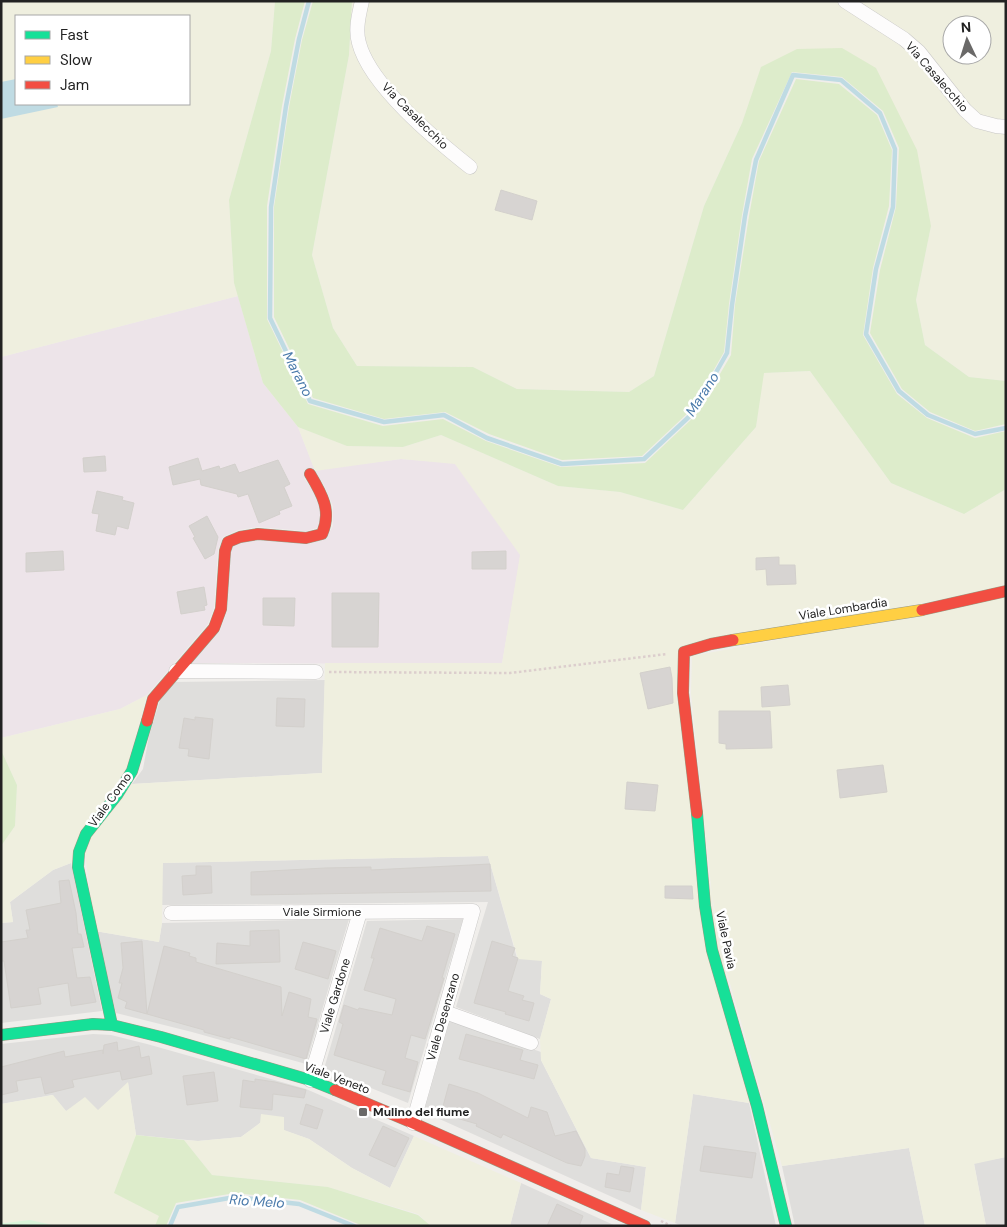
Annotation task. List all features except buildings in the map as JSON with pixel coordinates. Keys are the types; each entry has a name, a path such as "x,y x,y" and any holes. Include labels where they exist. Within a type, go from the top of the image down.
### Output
{"street":[{"name":"Via Casalecchio","path":"362,1 358,16 358,42 368,65 383,86 439,143 470,167"},
{"name":"Via Casalecchio","path":"845,1 904,39 919,52 976,121 1006,127"},
{"name":"Viale Como","path":"112,1026 78,867 79,852 86,834 117,795 132,771 153,699 214,628 221,610 225,551 228,542 240,537 258,534 306,538 322,534 327,524 327,508 319,488 310,474"},
{"name":"Viale Lombardia","path":"684,652 711,644 930,609 1006,591"},
{"name":"Viale Pavia","path":"684,652 683,693 705,906 711,941 757,1106 786,1226"},
{"path":"176,671 316,672"},
{"name":"Viale Sirmione","path":"171,913 473,911"},
{"name":"Viale Desenzano","path":"413,1123 473,911"},
{"name":"Viale Gardone","path":"310,1080 360,912"},
{"path":"445,1012 531,1043"},
{"name":"Viale Veneto","path":"1,1035 93,1024 112,1026 161,1037 310,1080 413,1123 645,1226"}],"path":[{"path":"316,672 510,673 684,652"}],"shaded area":[{"path":"238,296 263,383 298,427 315,470 401,459 455,463 521,555 502,664 192,663 220,631 227,611 233,546 242,542 259,540 307,544 326,539 333,526 333,506 324,485 315,471 304,478 313,491 320,509 320,523 317,528 306,531 258,527 238,530 223,537 218,550 214,608 208,624 147,695 120,709 1,738 1,357"},
{"path":"325,680 322,773 132,784 143,769 149,736 160,700 172,682"},
{"path":"488,856 517,958 542,960 540,994 551,999 540,1039 456,1007 488,902 162,905 162,863"},
{"path":"71,863 102,1011 1,1023 1,923 13,922 10,902 53,870"},
{"path":"349,919 306,1064 116,1013 95,931 159,942 162,923"},
{"path":"463,919 408,1103 324,1069 367,921"},
{"path":"450,1020 541,1052 541,1060 591,1158 646,1167 641,1210 424,1112"},
{"path":"93,1034 111,1035 147,1044 306,1089 414,1136 390,1188 352,1168 309,1139 283,1130 284,1117 260,1123 241,1137 198,1141 136,1135 128,1083 98,1111 66,1111 52,1095 1,1104 1,1044"},
{"path":"693,1094 749,1103 776,1226 682,1226 675,1223"},
{"path":"909,1148 925,1226 795,1226 782,1166"},
{"path":"1006,1157 1006,1226 986,1226 974,1163"},
{"path":"521,1183 616,1226 510,1226"}],"green space":[{"path":"1,1 275,1 271,51 229,200 234,283 238,296 1,357"},
{"path":"275,1 305,1 295,39 282,106 267,206 267,319 308,404 383,426 443,419 486,441 561,467 645,463 696,415 731,355 735,305 759,161 796,79 839,84 877,115 892,150 889,206 873,268 863,335 897,394 927,418 975,438 1006,431 1006,489 964,514 891,483 810,371 764,373 756,427 683,510 620,492 558,486 441,435 403,447 347,446 298,427 263,383 234,283 229,200 271,51"},
{"path":"313,1 352,1 349,55 312,255 333,328 357,366 473,367 517,389 629,392 654,376 704,206 742,123 761,67 797,49 842,48 876,68 917,150 931,226 916,300 925,345 969,377 1006,381 1006,424 975,431 930,412 902,389 870,333 880,270 896,207 899,148 883,111 842,77 792,72 752,159 729,304 724,352 691,410 642,456 562,460 489,434 445,412 384,419 313,398 274,317 274,207 289,107 302,40"},
{"path":"352,1 1006,1 1006,381 969,377 925,345 916,300 931,226 876,68 761,68 742,123 704,206 654,376 629,392 517,389 473,367 357,366 333,328 312,255 349,55"},
{"path":"810,371 891,483 964,514 1006,489 1006,587 683,649 676,693 749,1103 693,1094 675,1223 641,1210 646,1167 591,1158 541,1060 540,1039 551,999 540,994 542,961 518,959 488,856 163,863 162,923 159,942 95,931 85,853 90,836 132,784 322,773 325,663 502,663 520,555 455,464 401,459 315,471 298,427 348,446 403,447 441,435 558,486 620,492 683,510 756,427 763,373"},
{"path":"1006,597 1006,1157 974,1164 986,1226 925,1226 909,1148 782,1166 720,948 713,905 691,693 692,656"},
{"path":"147,695 127,768 71,863 53,870 10,902 13,922 1,923 1,846 15,826 17,785 1,750 1,738 120,709"},
{"path":"1,750 17,785 15,826 1,846"},
{"path":"128,1082 136,1135 115,1193 160,1216 155,1226 57,1226 30,1220 1,1222 1,1104 53,1095 66,1111 85,1097 98,1110"},
{"path":"261,1114 284,1117 284,1130 309,1139 352,1168 390,1188 414,1136 521,1183 510,1226 431,1226 418,1214 328,1187 212,1175 184,1140 198,1141 241,1137 260,1123"},
{"path":"136,1135 184,1140 212,1175 328,1187 418,1215 431,1226 363,1226 300,1200 235,1193 176,1203 166,1226 155,1226 159,1216 114,1193"},
{"path":"30,1220 57,1226 1,1226 1,1222"}],"water":[{"path":"15,79 15,105 57,105 58,107 1,119 1,82"}],"waterway":[{"name":"Marano","path":"309,1 299,39 286,106 271,207 270,318 310,401 384,422 444,415 487,438 562,464 644,459 693,413 727,353 745,216 756,160 793,75 841,80 880,113 895,149 893,207 876,269 866,334 899,391 928,415 975,434 1006,428"},
{"name":"Rio Melo","path":"170,1226 178,1207 235,1197 299,1204 354,1226"}],"traffic: fast":[{"path":"112,1025 78,867 79,852 86,834 117,795 132,771 147,721"},
{"path":"697,813 705,906 712,950 757,1106 786,1226"},
{"path":"1,1035 93,1024 112,1025 161,1037 310,1080 335,1090"}],"traffic: slow":[{"path":"733,640 922,610"}],"traffic: jam":[{"path":"147,721 153,699 214,628 221,609 225,551 228,542 240,537 258,534 306,538 322,534 325,526 326,510 322,496 310,474"},
{"path":"922,610 1006,591"},
{"path":"697,813 683,693 684,652 733,640"},
{"path":"335,1090 645,1226"}],"place":[{"name":"Mulino del fiume","path":"363,1112"}]}
